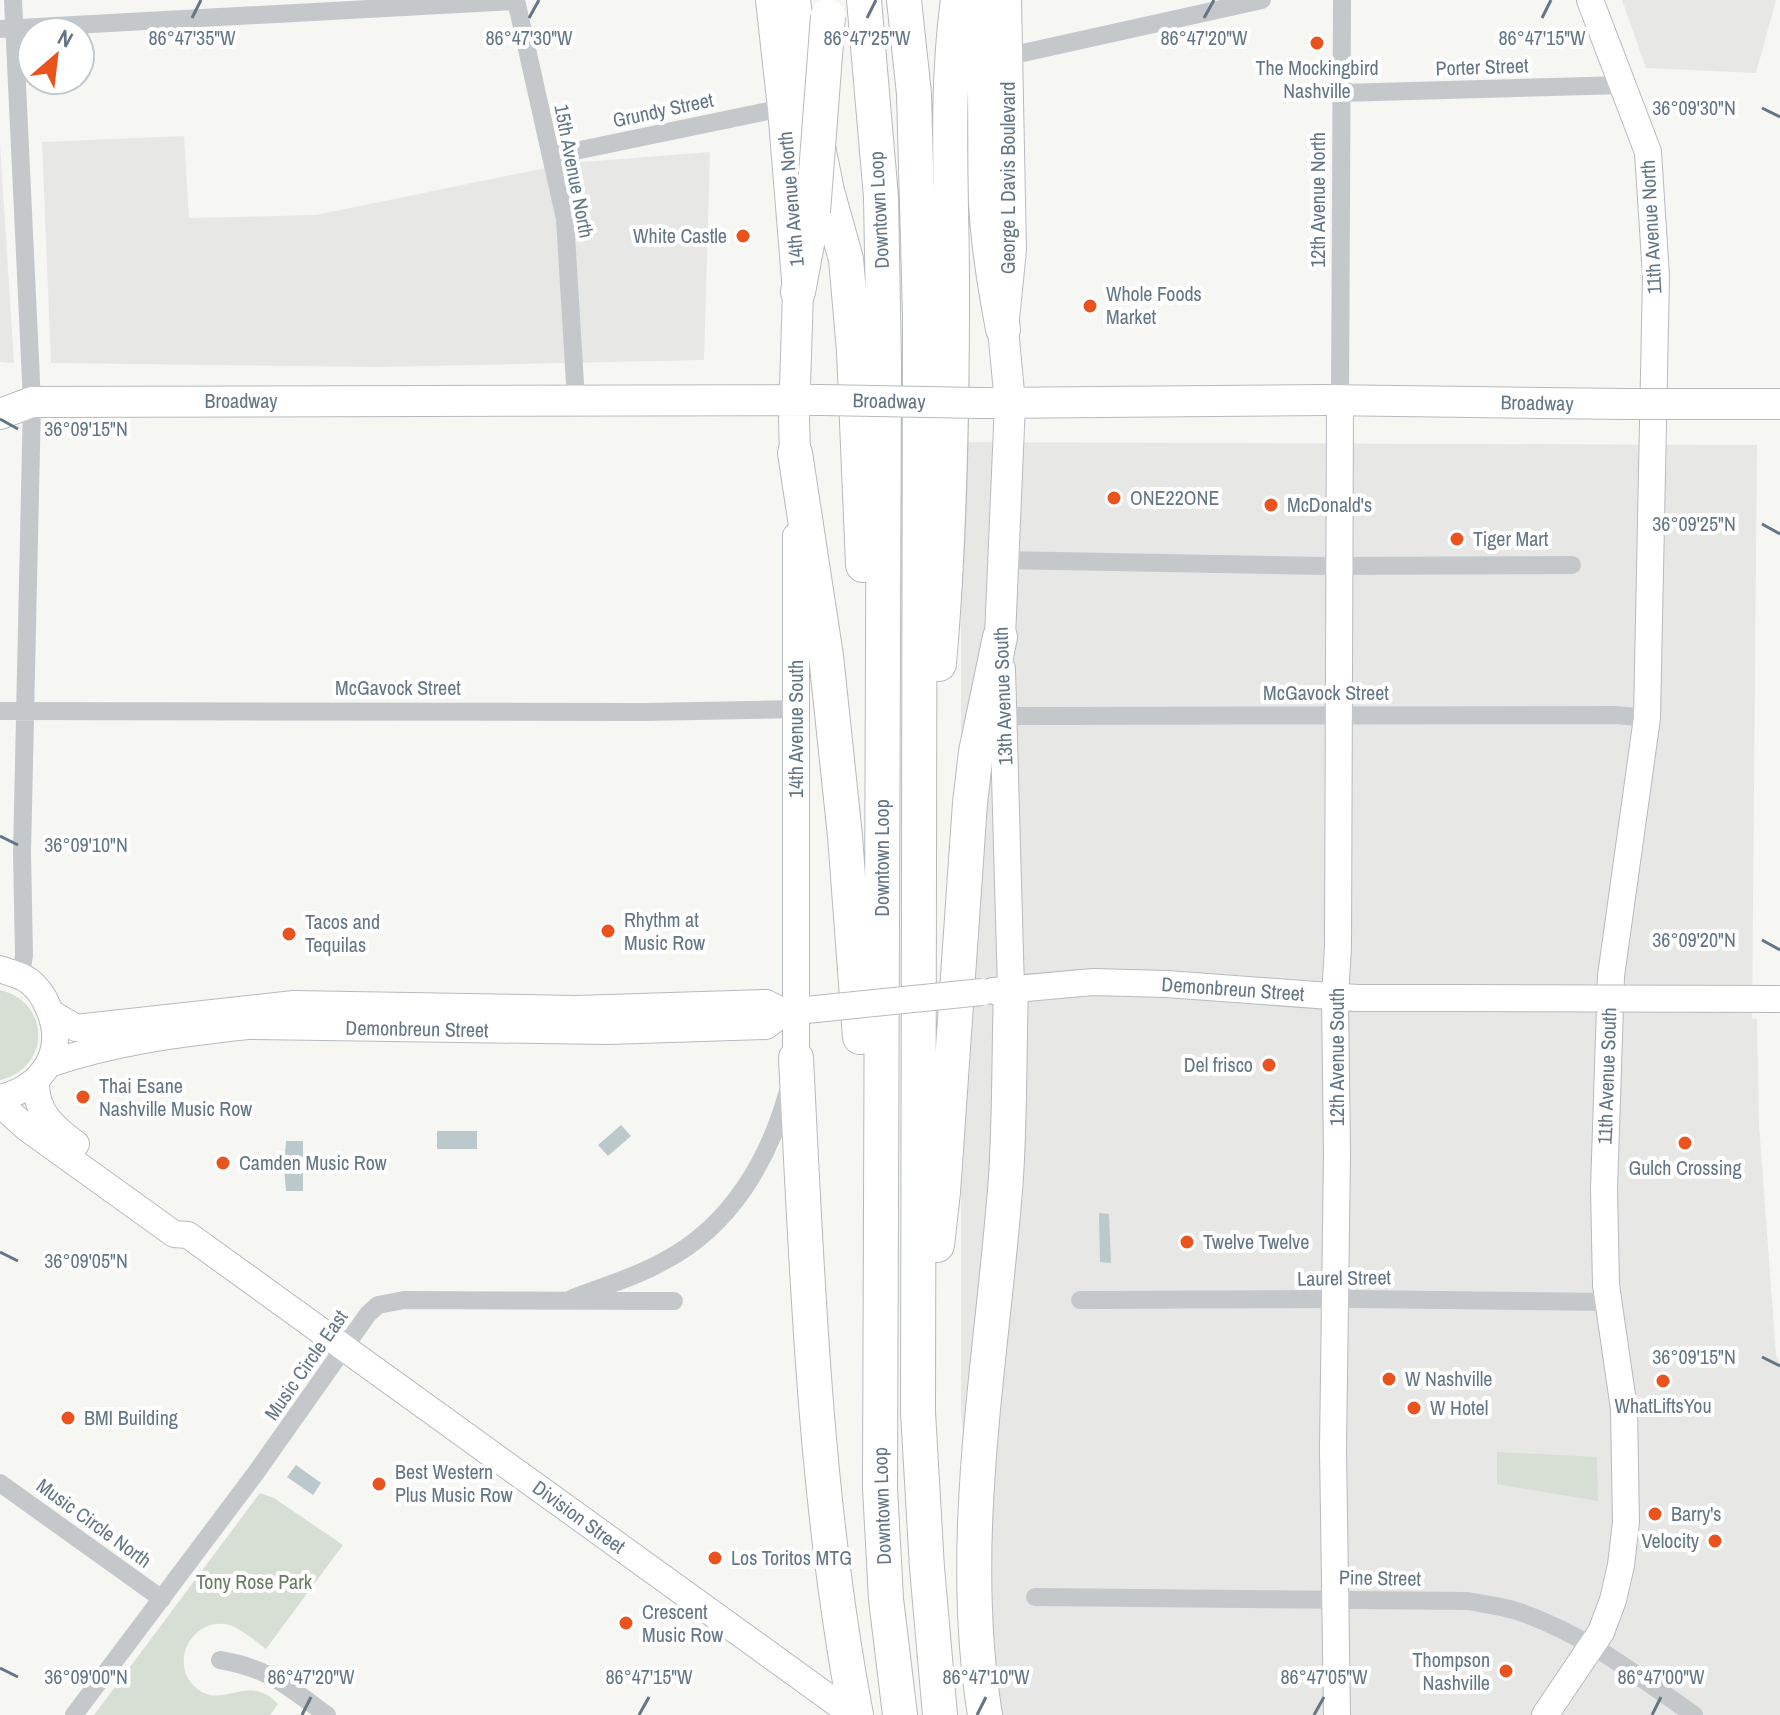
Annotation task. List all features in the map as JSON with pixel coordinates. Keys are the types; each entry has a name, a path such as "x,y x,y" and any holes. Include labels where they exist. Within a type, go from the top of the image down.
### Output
{"highway":[{"path":"793,0 803,73 827,191 846,259 854,351 860,520 882,821"},
{"name":"Downtown Loop","path":"864,0 881,197 884,364 880,1488 886,1599 900,1715"},
{"name":"Downtown Loop","path":"904,0 914,94 919,285 918,1412 940,1715"},
{"path":"919,896 946,589 951,423 949,87 958,0"},
{"path":"979,0 983,31 986,205 992,272 1003,329"},
{"path":"798,292 813,212 828,8"},
{"path":"795,453 826,656 845,836 880,1302"},
{"path":"918,1412 943,1192 970,803 976,752 1000,637"},
{"path":"985,1715 974,1598 977,1472 1006,1175 996,990"},
{"path":"796,1058 806,1256 830,1547 854,1715"}],"main road":[{"name":"14th Avenue North","path":"771,0 809,400"},
{"name":"George L Davis Boulevard","path":"1006,0 1011,250 1003,329 1010,403"},
{"name":"11th Avenue North","path":"1590,0 1648,152 1656,276 1653,418"},
{"path":"0,397 32,402"},
{"name":"Broadway","path":"0,414 32,402 809,400 1010,403 1340,400 1780,404"},
{"name":"14th Avenue South","path":"796,1058 795,453 809,400"},
{"name":"12th Avenue South","path":"1337,1715 1333,1449 1340,400"},
{"name":"13th Avenue South","path":"996,990 1004,716 1000,637 1010,403"},
{"name":"11th Avenue South","path":"1545,1715 1601,1632 1613,1600 1626,1522 1624,1409 1608,1302 1604,1189 1611,976 1647,718 1653,418"},
{"path":"10,973 32,983 51,1013 57,1032 55,1048 43,1072"},
{"name":"Demonbreun Street","path":"0,1101 25,1089 43,1072 105,1049 207,1030 248,1026 410,1018 589,1020 766,1003 798,1011 1093,982 1335,996 1780,999"},
{"name":"Demonbreun Street","path":"51,1013 76,1028 294,1004 410,1018"},
{"name":"Division Street","path":"43,1072 36,1096 44,1116 59,1132 185,1220 188,1235"},
{"name":"Division Street","path":"0,1101 28,1129 174,1234 188,1235 854,1715"}],"street":[{"path":"10,973 24,955 22,853 32,402 7,28 13,0"},
{"path":"1009,56 1262,0"},
{"name":"12th Avenue North","path":"1340,400 1342,0"},
{"path":"7,28 516,1"},
{"name":"15th Avenue North","path":"516,1 565,219 576,400"},
{"name":"Porter Street","path":"1341,93 1624,85"},
{"name":"Grundy Street","path":"551,156 783,108"},
{"path":"1003,560 1340,566 1572,565"},
{"name":"McGavock Street","path":"0,711 643,712 796,709"},
{"name":"McGavock Street","path":"1004,716 1339,714 1615,715 1647,718"},
{"name":"Music Circle East","path":"561,1302 665,1261 694,1243 722,1218 758,1168 786,1097 796,1058"},
{"name":"Laurel Street","path":"1080,1300 1608,1302"},
{"name":"Music Circle East","path":"74,1715 368,1314 378,1305 390,1301 674,1301"},
{"name":"Music Circle North","path":"0,1483 162,1599"},
{"name":"Pine Street","path":"1035,1597 1468,1601 1516,1611 1568,1632 1614,1658 1694,1715"},
{"path":"220,1660 267,1672 327,1715"}],"shaded area":[{"path":"1622,0 1776,0 1756,73 1646,68"},
{"path":"184,136 189,218 316,215 570,163 710,152 704,360 379,367 51,363 42,142"},
{"path":"0,144 14,363 0,362"},
{"path":"961,442 1757,445 1752,1018 1757,1019 1759,1124 1776,1355 1780,1363 1780,1715 994,1715 961,1413"},
{"path":"621,1125 631,1136 608,1156 598,1145"},
{"path":"437,1131 477,1131 477,1149 437,1149"},
{"path":"286,1141 303,1141 303,1191 286,1191"},
{"path":"1099,1213 1109,1214 1111,1263 1100,1262"},
{"path":"296,1465 321,1483 313,1495 287,1477"}],"green space":[{"path":"0,990 17,997 29,1007 38,1035 29,1063 17,1073 0,1080"},
{"path":"1497,1452 1597,1457 1598,1501 1497,1484"},
{"name":"Tony Rose Park","path":"260,1493 274,1498 343,1545 266,1649 239,1629 217,1624 196,1633 185,1652 184,1663 186,1675 202,1692 219,1695 254,1691 267,1695 278,1704 270,1715 94,1715"}],"place":[{"name":"The Mockingbird Nashville","path":"1317,43"},
{"name":"White Castle","path":"743,236"},
{"name":"Whole Foods Market","path":"1090,306"},
{"name":"ONE22ONE","path":"1114,498"},
{"name":"McDonald's","path":"1271,505"},
{"name":"Tiger Mart","path":"1457,539"},
{"name":"Rhythm at Music Row","path":"608,931"},
{"name":"Tacos and Tequilas","path":"289,934"},
{"name":"Del frisco","path":"1269,1065"},
{"name":"Thai Esane Nashville Music Row","path":"83,1097"},
{"name":"Gulch Crossing","path":"1685,1143"},
{"name":"Camden Music Row","path":"223,1163"},
{"name":"Twelve Twelve","path":"1187,1242"},
{"name":"W Nashville","path":"1389,1379"},
{"name":"WhatLiftsYou","path":"1663,1381"},
{"name":"W Hotel","path":"1414,1408"},
{"name":"BMI Building","path":"68,1418"},
{"name":"Best Western Plus Music Row","path":"379,1484"},
{"name":"Barry's","path":"1655,1514"},
{"name":"Velocity","path":"1715,1541"},
{"name":"Los Toritos MTG","path":"715,1558"},
{"name":"Crescent Music Row","path":"626,1623"},
{"name":"Thompson Nashville","path":"1506,1671"}]}
